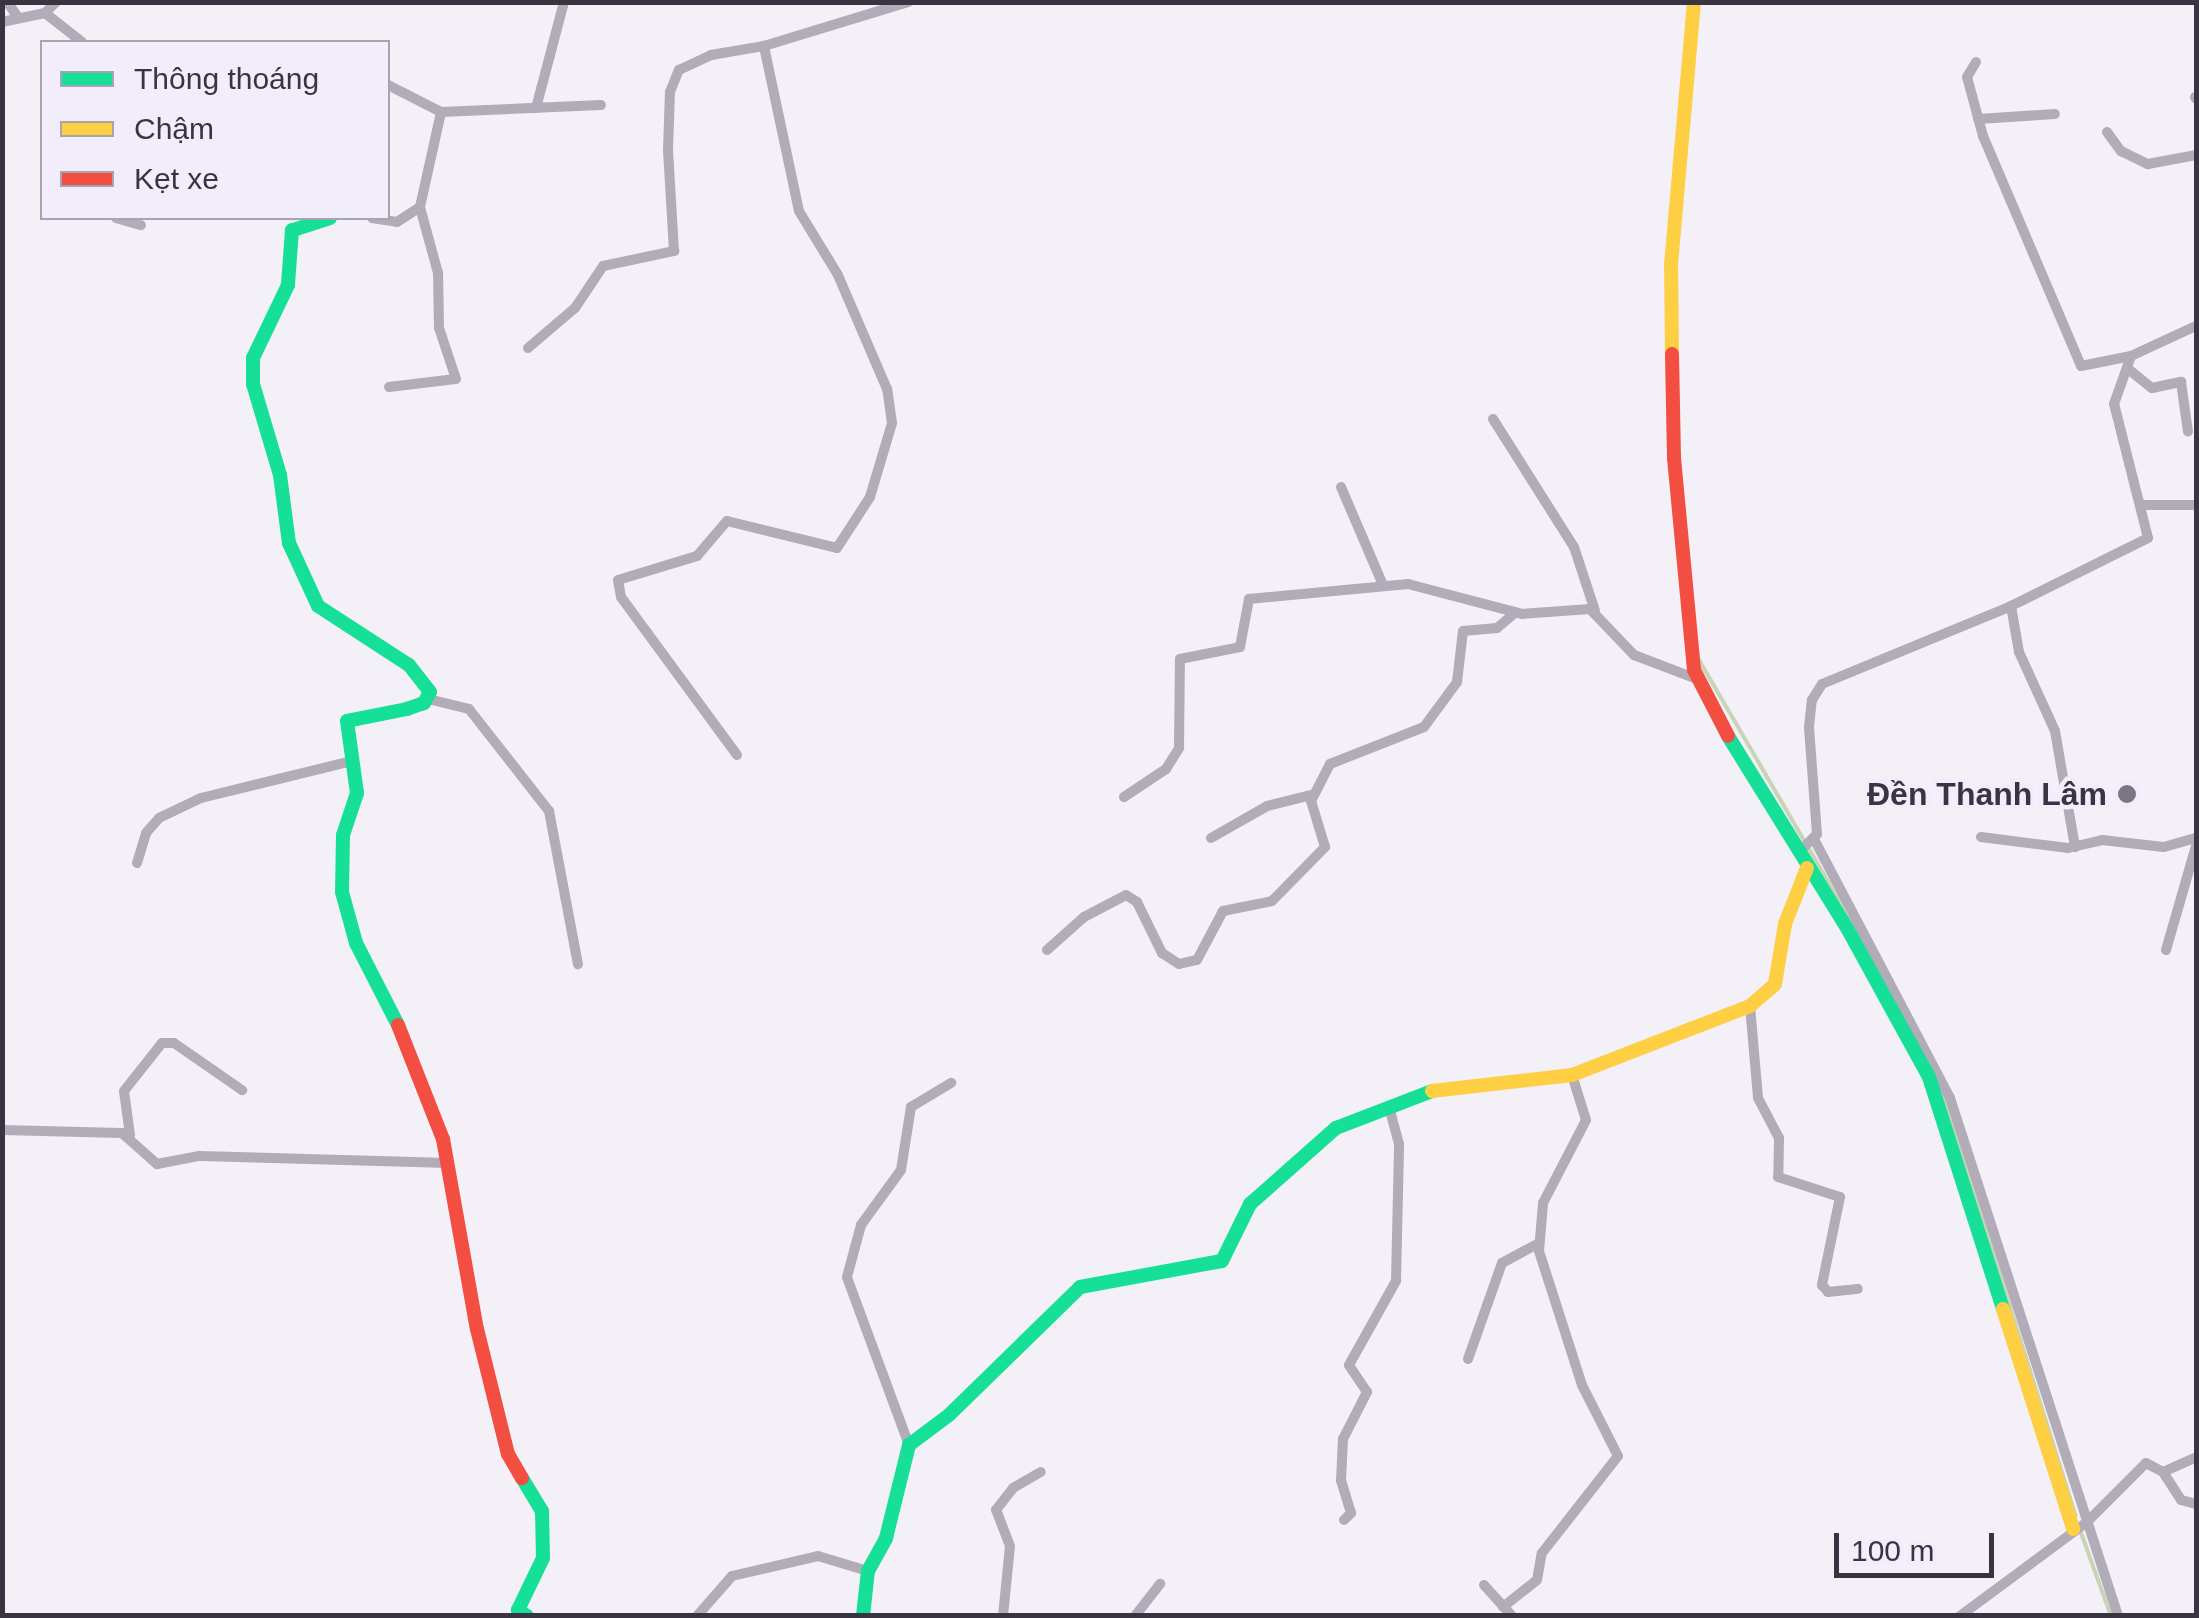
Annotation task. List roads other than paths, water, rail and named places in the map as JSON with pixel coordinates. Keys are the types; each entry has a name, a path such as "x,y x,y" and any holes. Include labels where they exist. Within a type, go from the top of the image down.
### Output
{"street":[{"path":"7,2 17,16"},
{"path":"46,14 56,2"},
{"path":"536,108 564,2"},
{"path":"528,348 575,308 603,266 674,251 668,151 673,80 697,60 764,46 908,2"},
{"path":"1694,2 1671,265 1674,458 1697,679 1806,846 1934,1058 2079,1526"},
{"path":"2,22 17,16 46,14 79,40"},
{"path":"737,755 621,596 618,580 697,556 727,521 837,548 870,497 892,423 887,389 838,275 799,211 764,46"},
{"path":"1976,62 1967,77 1978,119 2079,363 2092,367 2129,362 2196,326"},
{"path":"390,85 441,112 601,105"},
{"path":"390,387 456,379 439,328 438,272 420,206 441,112"},
{"path":"1978,119 2055,114"},
{"path":"2107,132 2121,152 2148,164 2196,155"},
{"path":"384,220 397,222 420,206"},
{"path":"124,220 141,224"},
{"path":"324,220 292,230 288,285 253,358 253,384 280,475 289,543 318,606 409,665 428,686 428,699"},
{"path":"2129,362 2152,388 2181,382 2188,432"},
{"path":"863,1616 868,1571 886,1538 909,1446 1080,1287 1102,1278 1222,1262 1250,1204 1299,1167 1326,1134 1443,1089 1572,1075 1750,1006 1774,984 1784,924 1807,868 1809,727 1815,690 2144,543 2148,530 2115,415 2129,362"},
{"path":"1493,419 1574,547 1596,612 1634,655 1697,679"},
{"path":"1341,488 1383,585"},
{"path":"2141,505 2196,505"},
{"path":"1124,797 1166,769 1178,748 1180,659 1240,646 1245,602 1383,585 1449,590 1515,613 1596,612"},
{"path":"2010,606 2019,652 2055,731 2076,847"},
{"path":"1211,838 1267,806 1311,795 1336,760 1424,728 1457,682 1463,632 1496,628 1515,613"},
{"path":"528,1616 518,1610 543,1558 544,1518 510,1463 501,1413 477,1329 449,1163 414,1057 344,906 343,835 358,793 345,728 351,716 408,709 428,699 468,709 550,811 578,964"},
{"path":"137,863 146,833 159,818 201,798 352,761"},
{"path":"1047,950 1084,917 1126,896 1136,902 1162,954 1179,964 1197,960 1223,912 1272,901 1325,847 1311,795"},
{"path":"1981,837 2076,847 2140,840 2164,847 2196,838"},
{"path":"2166,950 2196,846"},
{"path":"1807,868 1931,1083 2079,1526 2118,1616"},
{"path":"1750,1006 1758,1098 1778,1138 1778,1177 1840,1197 1822,1285 1828,1292 1858,1289"},
{"path":"242,1090 174,1043 162,1043 124,1091 130,1135 157,1164 199,1156 449,1163"},
{"path":"1484,1585 1507,1611 1537,1580 1542,1552 1618,1456 1582,1385 1539,1243 1543,1203 1586,1120 1572,1075"},
{"path":"909,1446 857,1318 847,1277 861,1226 901,1170 912,1108 950,1083"},
{"path":"1344,1520 1351,1510 1341,1481 1344,1438 1368,1392 1349,1365 1396,1282 1399,1144 1390,1110"},
{"path":"2,1130 130,1135"},
{"path":"1468,1359 1502,1263 1539,1243"},
{"path":"2164,1472 2196,1457"},
{"path":"1960,1616 2079,1526 2141,1465 2164,1472 2181,1500 2196,1504"},
{"path":"1003,1616 1010,1546 996,1510 1013,1488 1042,1472"},
{"path":"697,1616 732,1576 818,1556 868,1571"},
{"path":"1135,1616 1160,1584"}],"waterway":[{"path":"1699,660 1860,937"},
{"path":"1944,1096 2076,1516"},
{"path":"2080,1530 2111,1616"}],"place":[{"name":"Đền Thanh Lâm","path":"2127,794"}]}
